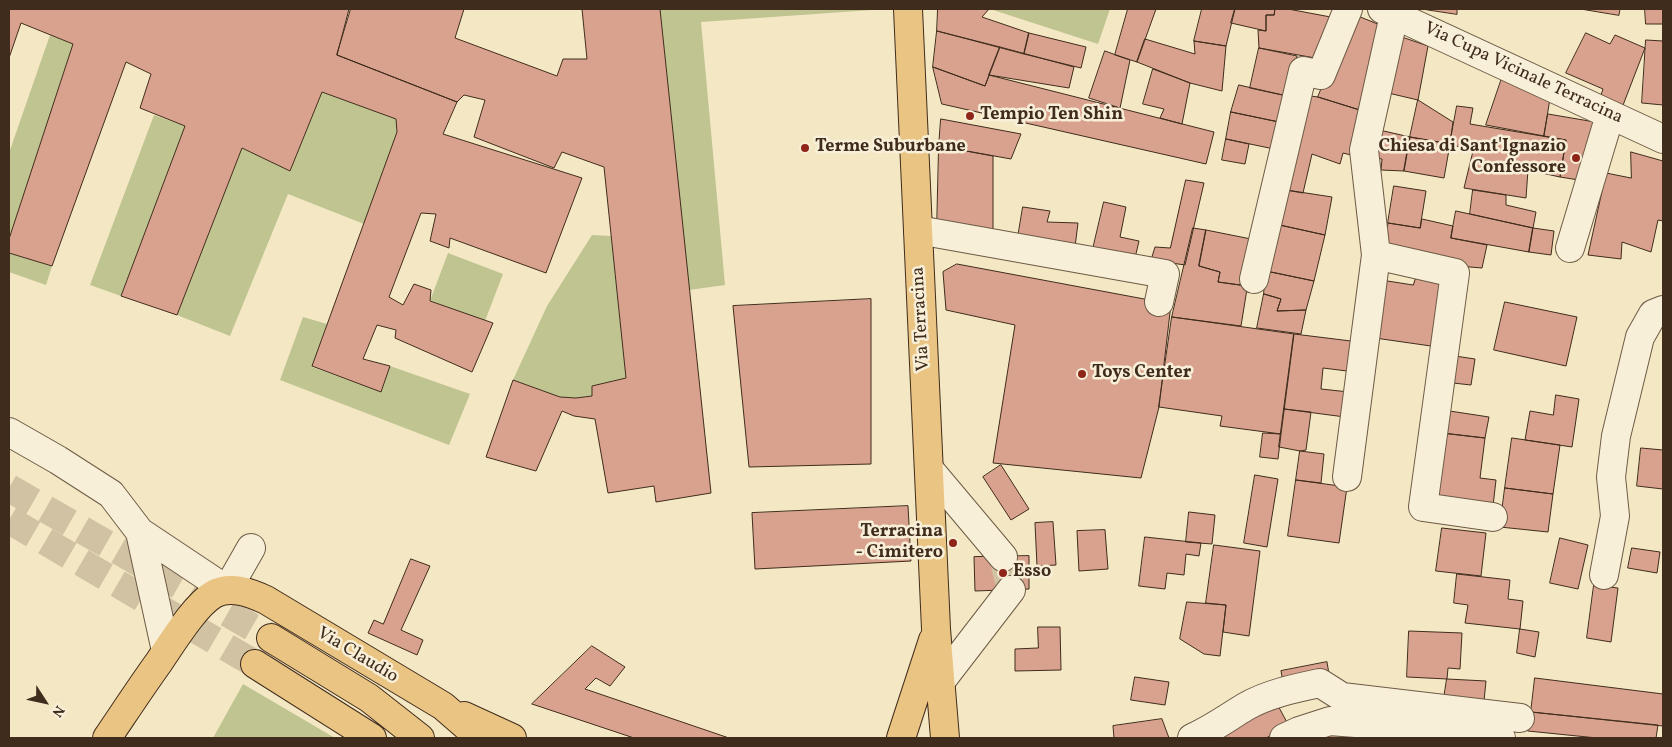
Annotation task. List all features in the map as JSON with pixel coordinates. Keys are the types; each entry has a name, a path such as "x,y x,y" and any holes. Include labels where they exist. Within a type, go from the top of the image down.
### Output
{"main road":[{"name":"Via Terracina","path":"908,9 936,629 945,738"},
{"path":"107,738 181,630 205,601 215,593 227,590"},
{"name":"Via Claudio","path":"227,590 247,592 266,600 443,706 480,738"},
{"name":"Via Terracina","path":"900,738 936,629"},
{"name":"Via Claudio","path":"271,638 369,698 420,738"},
{"path":"255,664 372,738"},
{"path":"443,706 512,738"}],"street":[{"path":"1254,278 1303,71 1321,75 1348,9"},
{"path":"1347,477 1376,255 1364,150 1390,11"},
{"name":"Via Cupa Vicinale Terracina","path":"1390,11 1663,140"},
{"path":"1570,248 1610,115"},
{"path":"918,230 1164,274 1159,302"},
{"path":"1376,255 1455,273 1423,507 1493,517"},
{"path":"1604,574 1615,516 1611,477 1616,436 1640,337 1654,314 1663,310"},
{"path":"9,432 58,460 111,494 140,532 227,590 251,548"},
{"path":"929,469 1003,557"},
{"path":"140,532 166,651"},
{"path":"941,681 1011,590"},
{"path":"1192,738 1211,730 1247,706 1290,689 1320,683 1342,697 1520,718"},
{"path":"1284,738 1330,721 1459,731 1501,738"}],"green space":[{"path":"660,9 886,9 701,22 725,285 689,290"},
{"path":"990,9 1110,9 1098,44"},
{"path":"50,35 73,44 9,239 9,153"},
{"path":"322,92 396,119 397,132 364,224 288,194 230,336 177,315 242,148 290,171"},
{"path":"154,115 185,126 121,296 90,285"},
{"path":"592,235 611,236 626,378 592,386 592,396 560,397 513,380 547,306"},
{"path":"9,253 52,266 46,285 9,272"},
{"path":"448,253 503,274 485,321 430,301"},
{"path":"303,317 327,324 312,367 381,392 390,366 470,394 449,445 280,380"},
{"path":"243,684 335,738 213,738"}],"building":[{"path":"9,9 349,9 337,55 457,102 443,134 582,178 546,273 450,238 449,248 430,241 436,214 421,213 389,297 403,305 414,284 431,290 430,301 493,323 472,372 395,338 396,330 377,325 363,359 390,366 381,392 312,366 397,132 396,119 322,92 290,171 242,148 177,315 121,296 185,126 140,108 151,74 126,62 52,266 9,253 9,239 73,44 21,23 9,58"},
{"path":"351,9 464,9 455,38 557,76 563,59 587,59 582,9 660,9 711,493 656,502 654,486 608,493 595,419 574,416 562,411 536,471 486,457 513,380 560,397 576,398 592,396 592,386 626,378 604,167 562,152 554,168 474,137 485,100 464,95 457,102 337,55"},
{"path":"938,9 989,9 982,17 1029,33 1024,54 937,31"},
{"path":"1128,9 1156,9 1137,62 1115,55"},
{"path":"1202,9 1235,9 1226,46 1194,41"},
{"path":"1235,9 1275,9 1274,15 1266,15 1266,31 1231,23"},
{"path":"1275,9 1288,9 1336,18 1321,59 1259,48 1258,30 1266,31 1266,15 1274,15"},
{"path":"1422,9 1457,9 1457,14"},
{"path":"1581,9 1620,9 1619,15"},
{"path":"1645,9 1663,9 1663,24 1646,24"},
{"path":"1353,14 1385,27 1363,111 1318,97"},
{"path":"937,31 1000,47 985,86 933,67"},
{"path":"1029,33 1086,47 1081,68 1024,54"},
{"path":"1586,33 1610,44 1615,35 1645,48 1620,113 1600,98 1603,89 1566,73"},
{"path":"1396,35 1428,46 1418,100 1384,92"},
{"path":"1145,39 1195,54 1194,41 1226,46 1222,91 1190,83 1137,62"},
{"path":"1646,40 1663,41 1663,105 1642,103"},
{"path":"1000,47 1074,67 1069,88 989,75"},
{"path":"1259,48 1297,56 1287,96 1250,88"},
{"path":"1105,51 1130,60 1120,108 1089,98"},
{"path":"933,67 985,86 989,75 1214,132 1206,164 942,104"},
{"path":"1153,69 1190,83 1182,124 1160,118 1164,109 1143,104"},
{"path":"1503,75 1550,98 1544,136 1486,125"},
{"path":"1239,85 1287,96 1279,122 1231,112"},
{"path":"1303,95 1318,97 1363,111 1355,156 1343,153 1340,164 1312,154 1303,193 1280,189"},
{"path":"1418,100 1453,122 1450,144 1410,137"},
{"path":"1457,106 1473,108 1470,124 1566,140 1560,177 1528,170 1526,198 1464,188 1473,151 1450,144"},
{"path":"1231,112 1279,122 1274,149 1226,139"},
{"name":"Chiesa di Sant'Ignazio Confessore","path":"1548,114 1595,122 1585,181 1560,177 1566,140 1544,136"},
{"path":"941,119 1021,134 1011,159 939,146"},
{"path":"1375,129 1410,137 1404,171 1381,170 1382,159 1370,157"},
{"path":"1410,137 1450,144 1444,178 1404,171"},
{"path":"1226,139 1249,144 1245,164 1222,160"},
{"path":"939,146 993,156 993,229 937,229"},
{"path":"1631,152 1663,161 1663,221 1658,220 1651,252 1622,242 1621,259 1588,255 1606,173 1631,178"},
{"path":"1186,180 1204,183 1185,265 1151,260 1155,247 1170,248"},
{"path":"1394,186 1426,191 1420,228 1388,223"},
{"path":"1280,189 1332,197 1325,235 1275,224"},
{"path":"1473,190 1506,195 1506,205 1536,212 1533,228 1470,214"},
{"path":"1104,202 1126,207 1120,237 1139,241 1135,258 1093,249"},
{"path":"1023,207 1050,211 1047,222 1078,223 1075,247 1018,237"},
{"path":"1456,211 1533,228 1529,252 1451,238"},
{"path":"1422,219 1453,226 1451,238 1487,245 1482,268 1434,264 1384,251 1388,223 1420,228"},
{"path":"1275,224 1325,235 1314,281 1266,271"},
{"path":"1193,228 1206,230 1199,266 1220,272 1218,282 1240,285 1247,289 1241,326 1172,317"},
{"path":"1533,228 1554,231 1551,255 1529,252"},
{"path":"1206,230 1251,239 1240,285 1218,282 1220,272 1199,266"},
{"path":"957,264 1171,304 1159,407 1141,478 993,463 1015,325 946,310 943,272"},
{"path":"1266,271 1314,281 1306,310 1277,311 1281,299 1264,294"},
{"path":"1418,271 1442,277 1448,289 1439,288 1431,346 1375,338 1381,280 1413,285"},
{"path":"1264,294 1281,299 1277,311 1306,310 1301,334 1257,328"},
{"path":"871,299 871,464 749,467 733,306"},
{"path":"1505,302 1577,317 1566,366 1494,350"},
{"path":"1172,317 1294,334 1281,434 1220,426 1222,416 1159,407"},
{"path":"1294,334 1359,342 1355,372 1323,368 1321,389 1349,392 1345,417 1284,409"},
{"path":"1448,355 1475,359 1471,385 1444,382"},
{"path":"1556,395 1579,399 1572,447 1525,440 1530,411 1553,415"},
{"path":"1284,409 1311,412 1306,450 1300,451 1279,447"},
{"path":"1443,410 1489,417 1485,438 1442,433"},
{"path":"1263,433 1281,434 1278,459 1260,457"},
{"path":"1442,433 1485,438 1480,478 1496,480 1493,506 1435,500"},
{"path":"1512,438 1560,445 1553,494 1505,488"},
{"path":"1641,448 1663,450 1663,489 1637,486"},
{"path":"1300,451 1324,454 1321,483 1296,480"},
{"path":"1001,465 1029,509 1011,520 983,477"},
{"path":"1255,475 1278,479 1267,547 1244,543"},
{"path":"1296,480 1347,487 1339,543 1288,536"},
{"path":"1505,488 1553,494 1548,532 1500,527"},
{"path":"908,506 911,561 755,569 752,513"},
{"path":"1189,512 1215,515 1212,544 1186,542"},
{"path":"1053,522 1056,565 1037,566 1035,523"},
{"path":"1442,528 1486,533 1481,576 1436,571"},
{"path":"1105,530 1108,569 1079,571 1077,531"},
{"path":"1145,537 1201,543 1199,556 1186,554 1184,575 1167,573 1165,589 1139,586"},
{"path":"1560,538 1588,545 1578,589 1550,583"},
{"path":"1214,545 1260,551 1249,636 1223,632 1226,605 1206,603"},
{"path":"1632,548 1660,552 1657,573 1628,568"},
{"path":"1029,556 1029,589 975,591 974,557"},
{"path":"411,559 430,566 401,630 423,640 417,655 368,633 374,620 383,624"},
{"path":"1457,574 1510,580 1508,599 1523,601 1520,629 1465,623 1468,605 1454,603"},
{"path":"1594,585 1618,588 1611,642 1587,638"},
{"path":"1187,602 1226,605 1220,656 1204,654 1180,639"},
{"path":"1038,627 1060,627 1061,670 1015,671 1015,649 1038,648"},
{"path":"1520,629 1539,632 1535,657 1517,653"},
{"path":"1409,631 1462,633 1460,669 1448,668 1447,679 1407,677"},
{"path":"592,646 625,667 610,686 596,678 585,689 729,738 634,738 532,704"},
{"path":"1327,662 1329,674 1283,682 1281,671"},
{"path":"1135,677 1169,682 1165,705 1131,700"},
{"path":"1535,678 1663,694 1663,726 1531,712"},
{"path":"1447,679 1486,681 1484,701 1444,698"},
{"path":"1276,702 1289,726 1266,738 1215,738"},
{"path":"1531,712 1658,725 1656,738 1597,738 1528,731"},
{"path":"1162,719 1169,738 1114,738 1113,726"},
{"path":"1327,730 1423,738 1307,738"}],"tunnel":[{"path":"9,488 271,638"},
{"path":"9,520 255,664"},
{"path":"1003,557 1011,590"}],"place":[{"name":"Tempio Ten Shin","path":"970,116"},
{"name":"Terme Suburbane","path":"805,148"},
{"name":"Chiesa di Sant'Ignazio Confessore","path":"1576,158"},
{"name":"Toys Center","path":"1082,374"},
{"name":"Terracina - Cimitero","path":"953,543"},
{"name":"Esso","path":"1003,573"}]}
